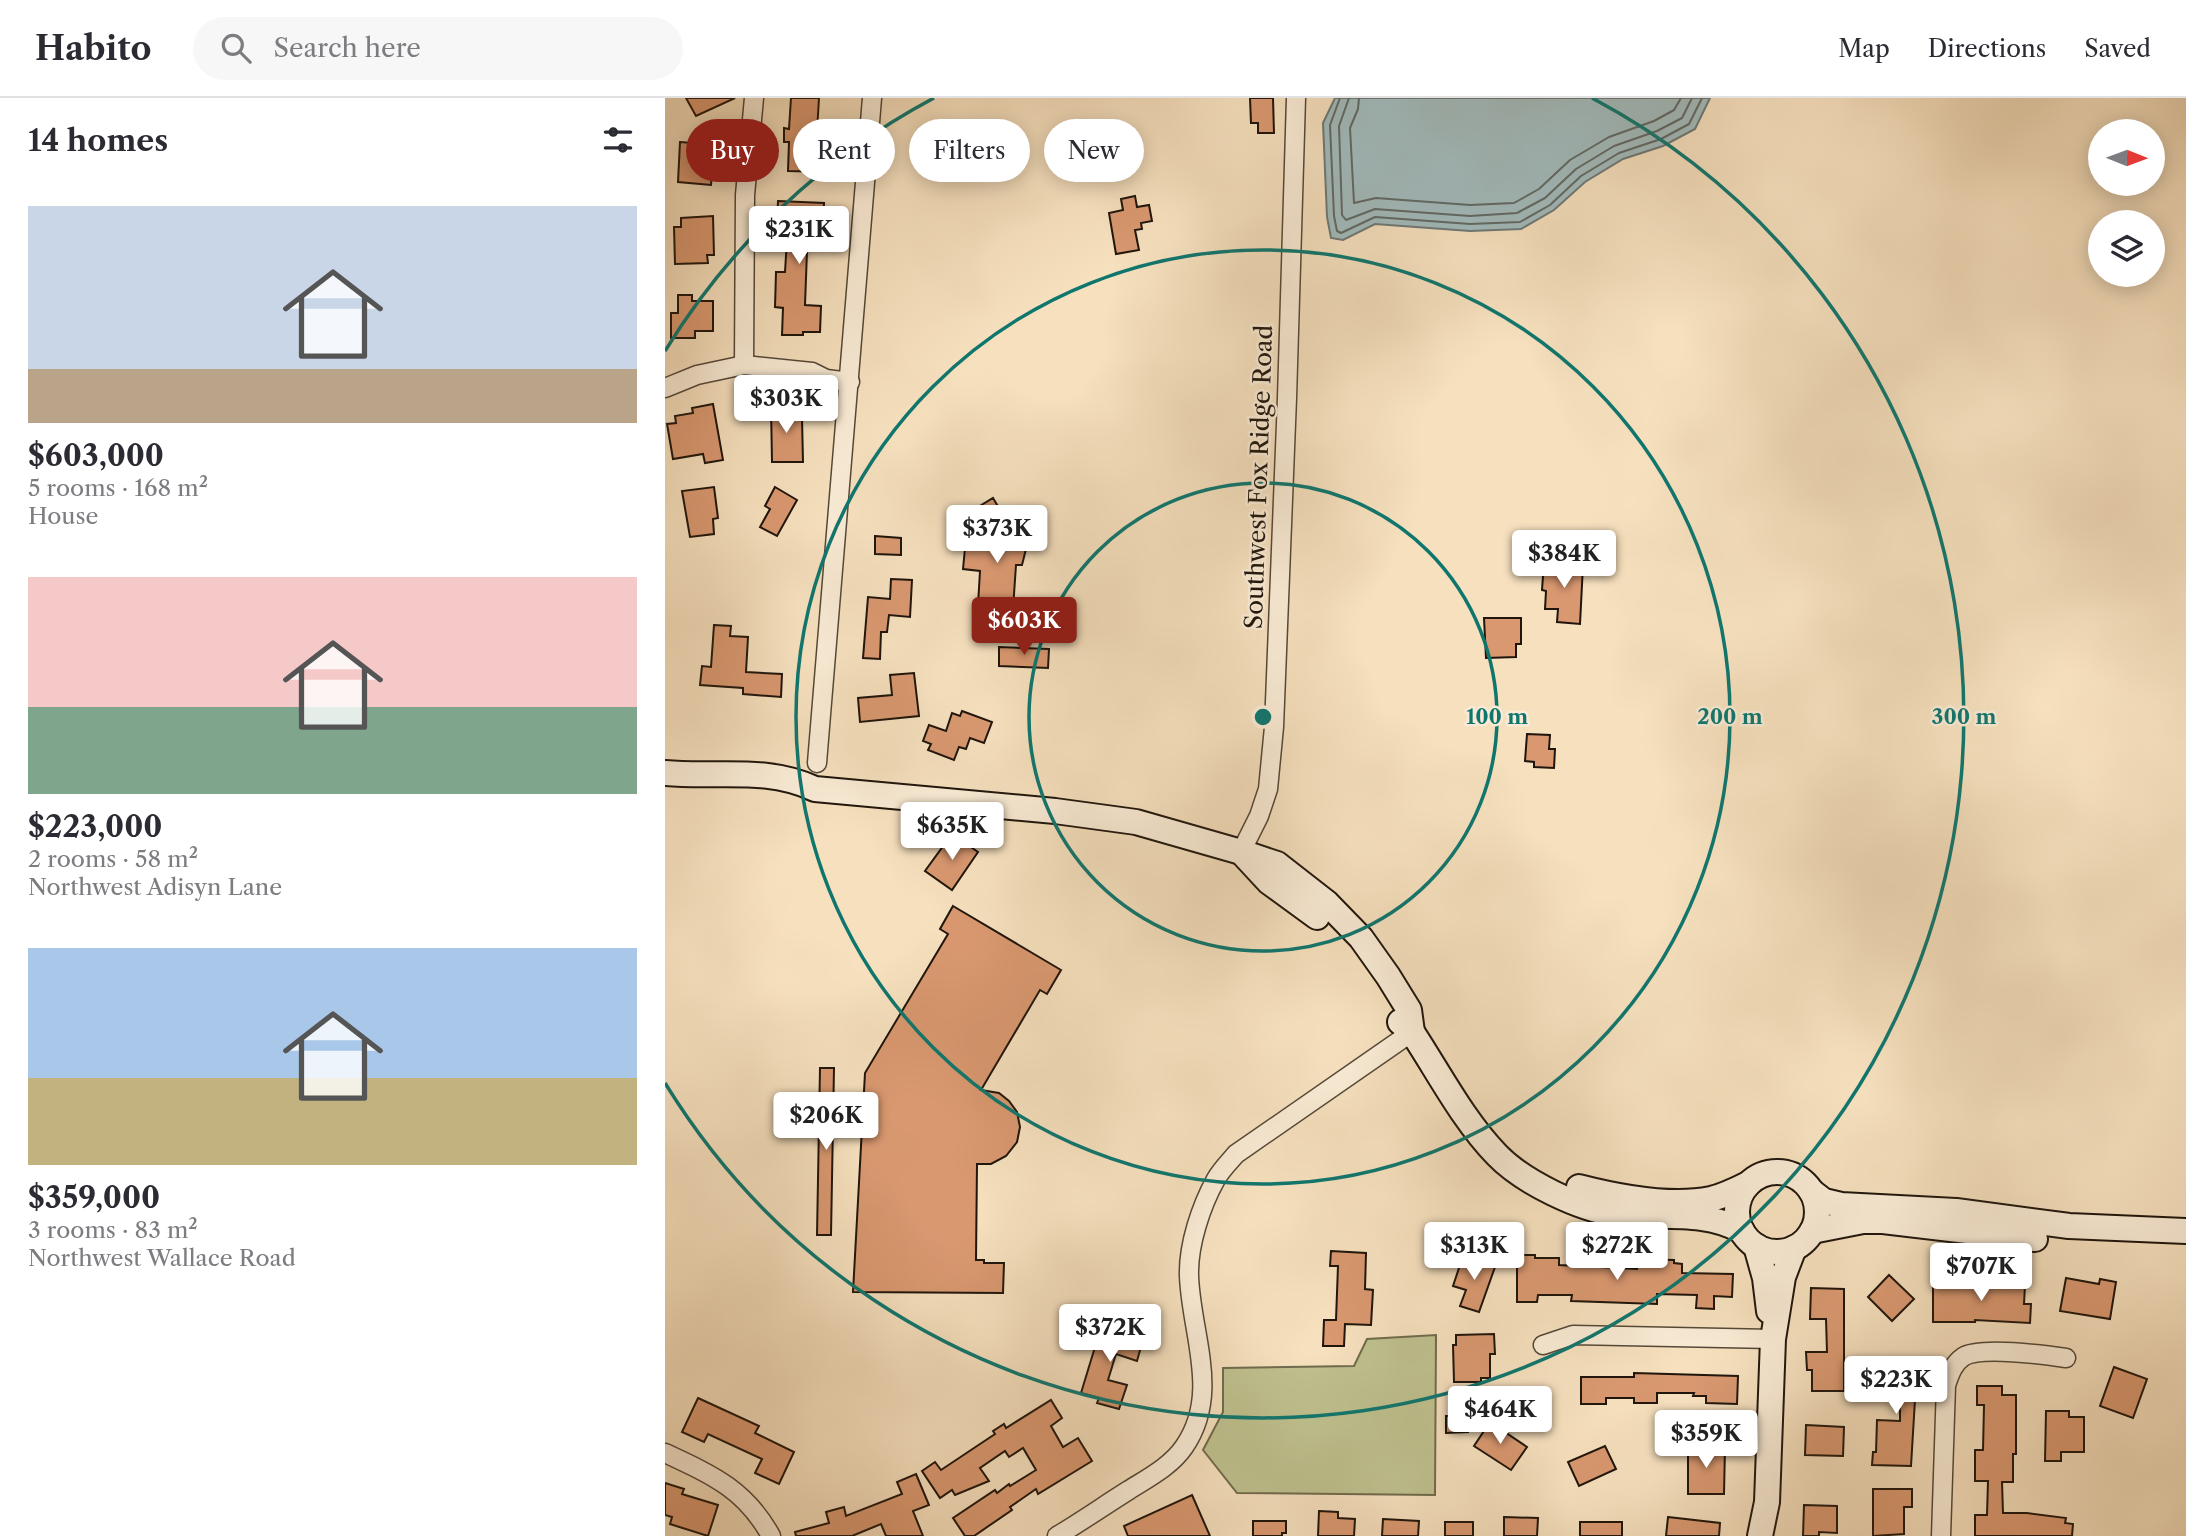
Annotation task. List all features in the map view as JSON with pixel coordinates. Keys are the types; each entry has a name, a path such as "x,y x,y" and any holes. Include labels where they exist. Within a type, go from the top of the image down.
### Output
{"main road":[{"path":"665,773 697,776 726,789 793,795 815,789 1055,811 1136,822 1241,852 1269,882 1300,903 1333,931 1364,968 1397,1019 1412,1032 1467,1115 1498,1156 1528,1179 1571,1200 1614,1214 1709,1218 1727,1223 1768,1251 1782,1252 1803,1240 1863,1221 2078,1243 2186,1248"},
{"path":"1467,1115 1559,1178 1579,1187 1614,1196 1662,1200 1710,1199 1748,1184 1769,1172 1781,1171 1803,1181 1824,1201 1841,1205 1956,1211 2080,1227 2186,1231"},
{"path":"1748,1184 1737,1207 1738,1220 1765,1278 1773,1339"},
{"path":"1761,1536 1767,1502 1773,1339 1783,1277 1817,1211 1811,1191"}],"street":[{"path":"744,365 745,195 754,98"},
{"path":"817,763 872,98"},
{"name":"Southwest Fox Ridge Road","path":"1241,852 1259,816 1268,789 1274,727 1296,98"},
{"path":"665,388 697,375 744,365 812,372 826,379 850,382"},
{"path":"1058,1536 1079,1530 1167,1465 1184,1448 1198,1421 1203,1394 1202,1358 1189,1275 1193,1241 1216,1178 1236,1154 1412,1032"},
{"path":"1543,1345 1573,1335 1773,1339"},
{"path":"1941,1536 1946,1385 1954,1365 1964,1356 1976,1352 2066,1358"},
{"path":"665,1453 702,1470 736,1491 758,1514 771,1536"}],"green space":[{"path":"1436,1335 1435,1495 1237,1493 1203,1450 1223,1412 1223,1368 1354,1366 1367,1339"}],"water":[{"path":"1335,98 1710,98 1695,129 1663,146 1623,159 1585,182 1554,210 1521,229 1470,231 1375,224 1343,240 1331,238 1327,217 1323,123"}],"building":[{"path":"686,98 735,98 696,116"},
{"path":"791,98 819,98 818,119 793,119 793,171 788,171 789,142 784,142 784,128 789,129"},
{"path":"1250,98 1273,98 1274,133 1258,133 1258,123 1251,123"},
{"path":"680,142 686,142 686,182 711,182 711,185 678,182"},
{"path":"1135,196 1137,207 1149,205 1152,221 1141,223 1142,229 1135,230 1139,250 1116,254 1109,213 1123,210 1121,199"},
{"path":"778,201 824,203 822,251 807,251 805,305 821,306 820,332 782,335 783,308 775,307 776,272 785,272 788,223 777,223"},
{"path":"713,216 714,255 707,255 708,263 675,264 674,227 681,227 681,218"},
{"path":"678,295 692,295 692,301 713,301 713,331 695,331 695,338 671,338 671,313 678,313"},
{"path":"713,404 723,460 705,463 703,454 673,459 667,424 676,423 675,416 693,413 692,408"},
{"path":"771,406 796,406 796,418 802,418 803,462 772,462"},
{"path":"714,487 718,518 713,519 714,534 690,537 682,491"},
{"path":"775,487 797,500 777,536 760,527 770,509 765,506"},
{"path":"993,498 1009,525 1022,526 1021,540 1028,541 1022,565 1016,565 1012,624 977,622 980,571 963,569 965,548 986,550 987,528 975,509"},
{"path":"875,536 901,538 901,555 875,554"},
{"path":"1544,562 1583,565 1580,624 1557,622 1558,609 1545,609 1546,591 1542,590"},
{"path":"891,579 912,580 910,617 889,615 887,632 881,632 880,659 863,658 868,597 890,599"},
{"path":"1484,618 1521,618 1521,644 1516,644 1516,657 1486,658"},
{"path":"714,625 731,626 730,636 748,637 746,672 782,674 781,697 743,694 743,688 700,685 702,666 711,667"},
{"path":"999,647 1049,649 1048,668 999,666"},
{"path":"914,673 919,716 860,722 858,698 892,695 890,675"},
{"path":"962,711 992,722 984,743 970,738 966,749 959,747 954,760 928,750 931,744 923,741 929,725 946,731 952,713 960,716"},
{"path":"1527,734 1550,735 1549,749 1555,749 1554,768 1534,767 1534,762 1525,761"},
{"path":"952,834 978,852 952,890 925,871"},
{"path":"953,906 1061,970 1047,994 1040,990 981,1090 999,1093 1009,1101 1017,1112 1020,1127 1017,1142 1006,1156 991,1164 977,1164 976,1260 984,1260 984,1263 1004,1263 1003,1293 853,1292 865,1073 948,934 940,929"},
{"path":"820,1068 834,1068 831,1235 817,1235"},
{"path":"1331,1251 1366,1253 1365,1289 1373,1290 1371,1325 1345,1324 1344,1346 1323,1346 1324,1320 1336,1320 1338,1266 1330,1266"},
{"path":"1517,1255 1559,1258 1559,1265 1637,1269 1637,1259 1674,1260 1674,1263 1682,1264 1682,1273 1733,1274 1732,1297 1714,1296 1714,1309 1696,1308 1697,1295 1657,1294 1657,1304 1571,1301 1572,1295 1538,1295 1537,1302 1517,1302"},
{"path":"1463,1256 1495,1267 1479,1312 1460,1306 1466,1290 1453,1286"},
{"path":"1889,1275 1914,1299 1892,1321 1868,1297"},
{"path":"2066,1278 2099,1284 2100,1279 2116,1282 2110,1319 2060,1311"},
{"path":"1992,1280 2013,1281 2013,1284 2025,1285 2024,1304 2031,1304 2030,1323 1975,1320 1933,1322 1933,1286 1991,1286"},
{"path":"1811,1288 1844,1289 1844,1391 1812,1391 1812,1370 1807,1370 1806,1352 1827,1352 1826,1319 1810,1319"},
{"path":"1102,1324 1144,1336 1137,1361 1116,1354 1108,1380 1127,1385 1119,1409 1097,1403 1099,1398 1081,1393"},
{"path":"1494,1334 1495,1354 1490,1354 1490,1378 1481,1378 1481,1382 1454,1382 1453,1345 1456,1345 1456,1335"},
{"path":"1882,1361 1912,1362 1911,1383 1916,1383 1911,1466 1872,1465 1873,1452 1876,1452 1877,1420 1900,1421 1900,1395 1873,1394 1873,1377 1881,1377"},
{"path":"2114,1367 2147,1379 2133,1418 2100,1406"},
{"path":"1634,1373 1738,1376 1737,1404 1706,1403 1706,1396 1693,1396 1694,1393 1657,1393 1657,1403 1634,1403 1634,1398 1606,1398 1606,1404 1581,1404 1581,1377 1634,1377"},
{"path":"1977,1386 2002,1386 2002,1395 2016,1395 2013,1482 2002,1482 2003,1513 2066,1518 2065,1523 2073,1524 2072,1536 1975,1536 1975,1515 1987,1515 1988,1481 1975,1481 1975,1450 1983,1450 1984,1405 1977,1405"},
{"path":"698,1398 759,1426 755,1433 794,1452 779,1484 755,1473 762,1459 708,1434 704,1442 682,1432"},
{"path":"1051,1400 1062,1418 1051,1426 1063,1447 1078,1438 1092,1461 1038,1494 1036,1489 1010,1507 1012,1510 974,1536 965,1536 953,1518 995,1490 997,1493 1036,1470 1023,1448 1009,1457 1005,1451 980,1468 989,1481 955,1495 952,1490 940,1498 922,1471 935,1462 941,1470 995,1434 993,1431 1004,1424 1006,1428"},
{"path":"2046,1411 2069,1411 2069,1417 2084,1417 2084,1452 2061,1452 2061,1461 2045,1461"},
{"path":"1446,1416 1467,1416 1468,1432 1446,1433"},
{"path":"1490,1422 1527,1447 1511,1470 1474,1446"},
{"path":"1806,1425 1844,1427 1843,1456 1805,1455"},
{"path":"1605,1446 1616,1469 1579,1486 1568,1462"},
{"path":"1688,1447 1725,1447 1724,1494 1688,1494"},
{"path":"916,1474 929,1505 913,1511 923,1536 886,1536 881,1524 852,1536 796,1536 795,1532 829,1523 826,1512 844,1507 846,1516 902,1494 897,1482"},
{"path":"665,1483 684,1489 682,1494 718,1505 708,1536 670,1524 672,1517 665,1515"},
{"path":"1873,1489 1912,1489 1912,1507 1904,1507 1904,1534 1873,1536"},
{"path":"1192,1495 1210,1536 1128,1536 1124,1526"},
{"path":"1804,1505 1837,1506 1837,1533 1819,1532 1819,1536 1803,1536"},
{"path":"1319,1511 1338,1512 1338,1518 1355,1519 1354,1536 1318,1536"},
{"path":"1504,1517 1538,1518 1537,1536 1504,1536"},
{"path":"1668,1517 1720,1523 1719,1536 1666,1536"},
{"path":"1383,1519 1419,1521 1418,1536 1382,1536"},
{"path":"1253,1521 1286,1521 1286,1533 1282,1533 1282,1536 1253,1536"},
{"path":"1445,1522 1473,1522 1473,1536 1445,1536"},
{"path":"1580,1522 1622,1522 1622,1536 1580,1536"}]}
